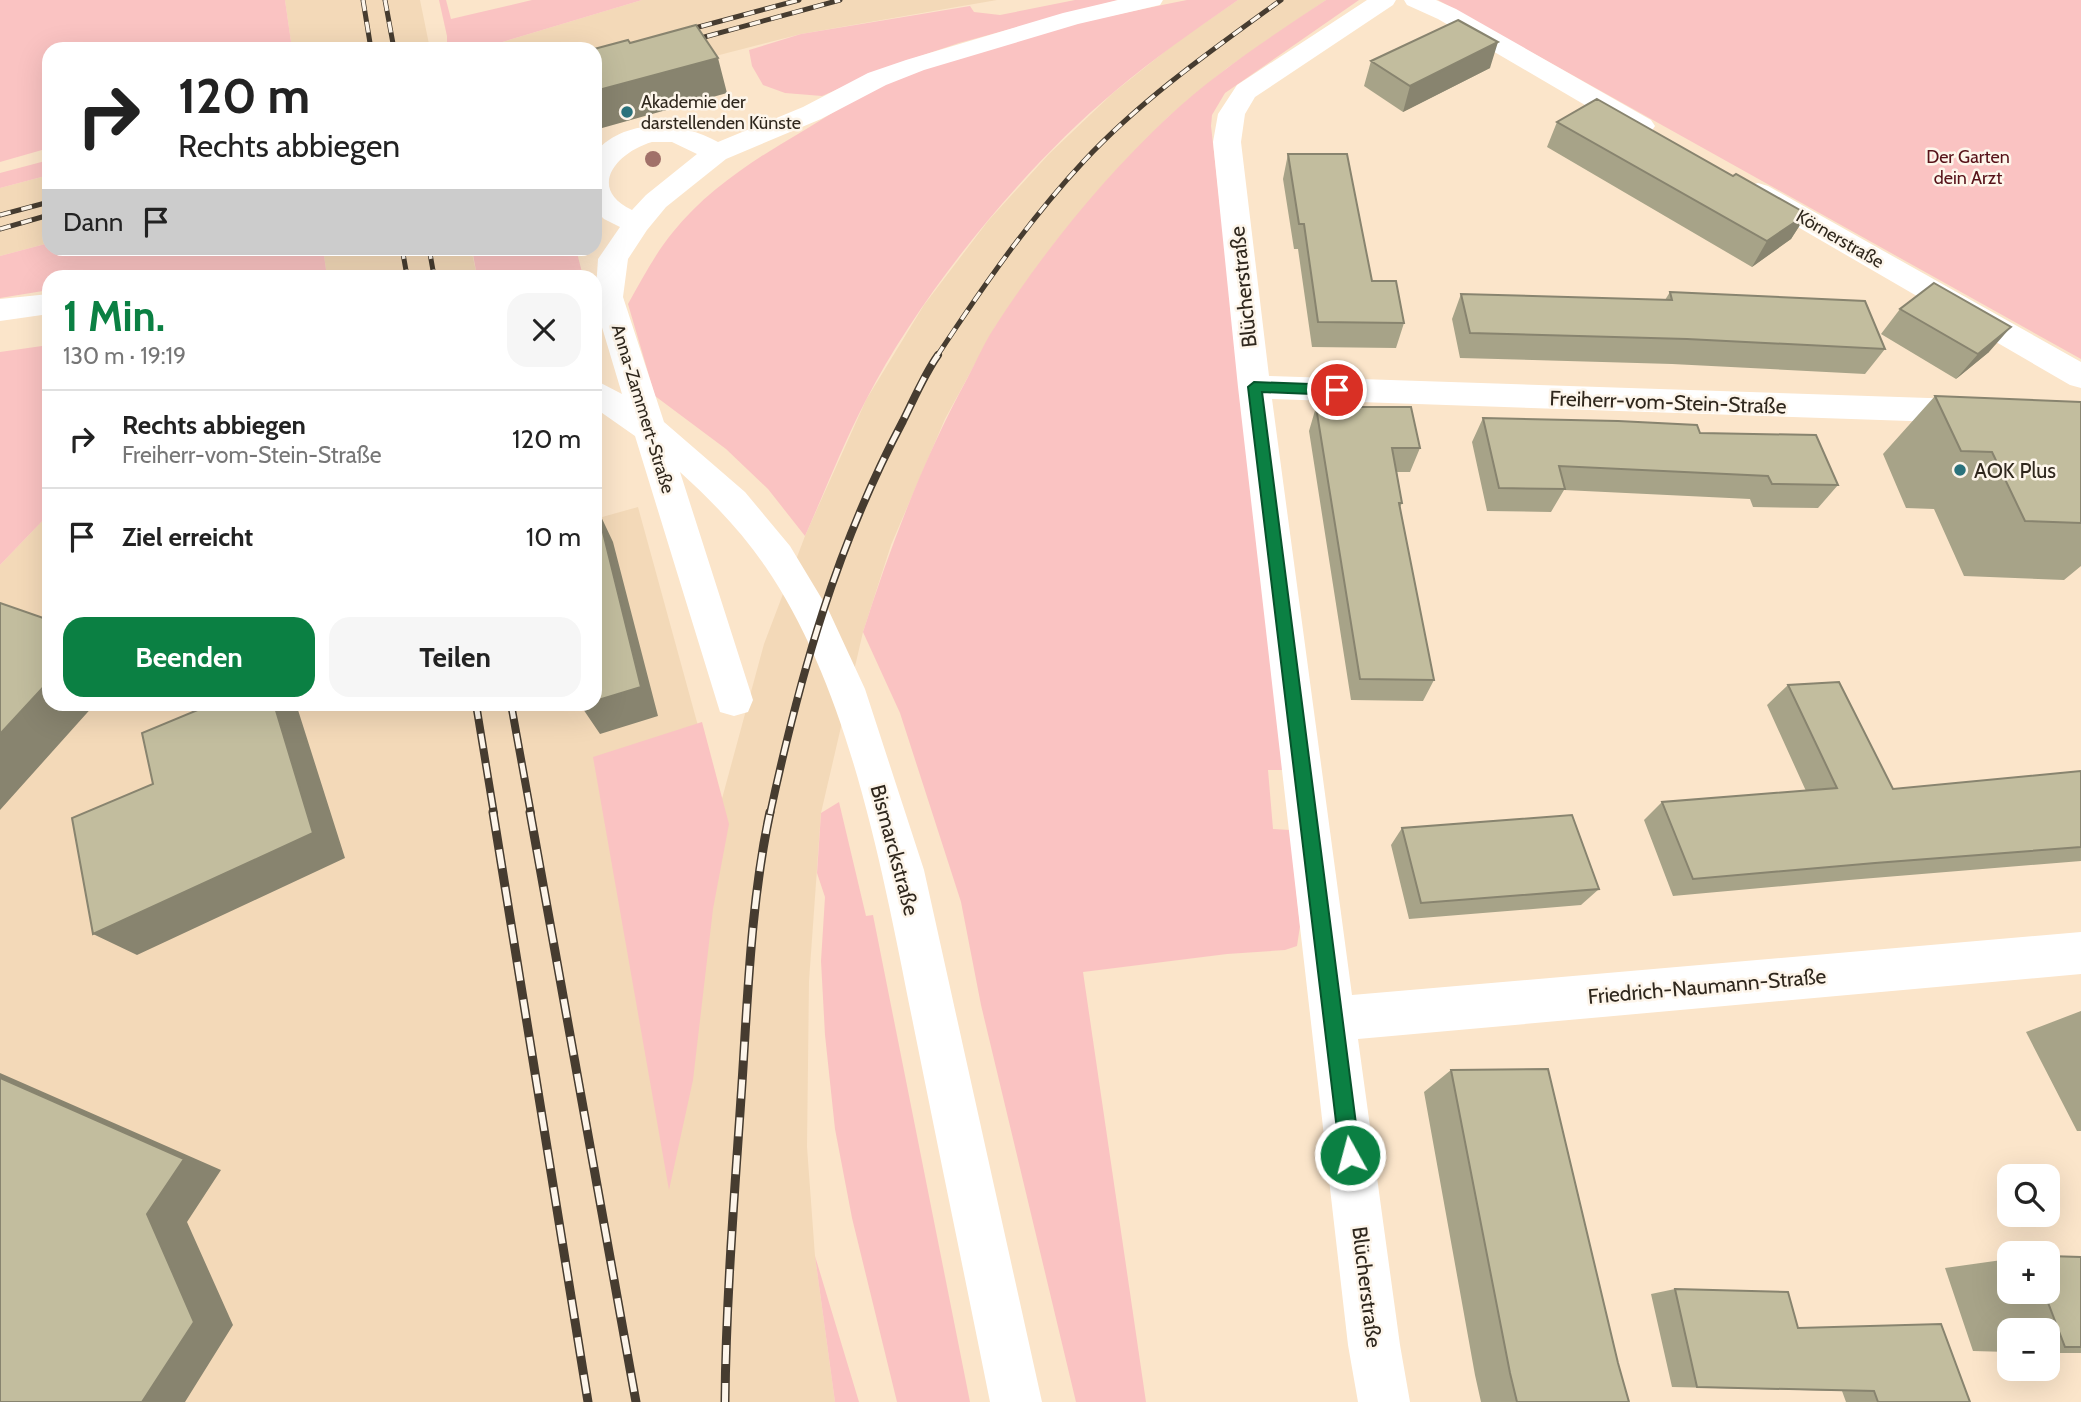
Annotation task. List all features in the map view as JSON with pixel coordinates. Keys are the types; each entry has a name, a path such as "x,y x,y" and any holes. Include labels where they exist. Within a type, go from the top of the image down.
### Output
{"street":[{"name":"Anna-Zammert-Straße","path":"734,700 608,297 613,259 637,223 656,201 716,153 812,113 877,79 915,65 1072,18 1151,0"},
{"name":"Blücherstraße","path":"1384,0 1246,91 1233,105 1228,120 1227,142 1254,387 1374,1345 1384,1402"},
{"path":"1416,0 1447,14 1662,137"},
{"path":"602,160 619,145 666,133 688,137 716,153"},
{"name":"Körnerstraße","path":"1734,178 2081,377"},
{"path":"602,199 610,210 637,223"},
{"path":"0,310 42,305"},
{"name":"Freiherr-vom-Stein-Straße","path":"1254,387 2081,415"},
{"name":"Bismarckstraße","path":"602,397 641,422 705,474 768,544 797,585 821,630 843,682 880,790 903,870 1016,1402"},
{"name":"Friedrich-Naumann-Straße","path":"1334,1019 2081,954"}],"shaded area":[{"path":"285,0 420,0 429,42 291,42"},
{"path":"642,0 997,0 801,34 602,85 602,42 502,42"},
{"path":"1238,0 1326,0 1227,68 1168,117 1056,241 995,327 945,419 891,545 863,632 821,813 809,981 807,1147 815,1256 835,1402 0,1402 0,565 42,521 42,711 602,711 602,517 638,507 720,806 764,644 805,536 866,400 924,305 988,221 1049,154 1113,93 1178,41"},
{"path":"42,177 42,245 0,256 0,188"},
{"path":"324,256 473,256 476,270 326,270"}],"green space":[{"path":"0,0 285,0 291,42 42,42 42,150 0,162"},
{"path":"439,0 446,0 451,19 532,0 642,0 502,42 447,42"},
{"path":"1075,0 1118,0 959,43 894,65 822,96 785,93 763,85 752,66 749,50 801,34 970,6 974,12 1000,15"},
{"path":"1187,0 1238,0 1144,68 1079,123 976,235 944,276 889,359 850,433 805,536 768,489 726,449 655,396 628,304 673,232 700,203 731,177 855,100 926,68 1036,34"},
{"path":"1326,0 1359,0 1225,93 1212,115 1211,126 1284,770 1268,770 1273,829 1290,830 1300,926 1297,946 1285,950 1227,954 1083,972 1146,1402 1076,1402 981,1005 961,902 900,713 863,632 897,534 937,439 988,337 1034,270 1098,190 1168,117 1225,70"},
{"name":"Der Garten dein Arzt","path":"1438,0 2081,0 2081,359"},
{"path":"42,162 42,177 0,188 0,173"},
{"path":"42,245 42,256 324,256 326,270 42,270 42,291 0,298 0,256"},
{"path":"473,256 578,256 581,270 476,270"},
{"path":"42,346 42,521 0,565 0,352"},
{"path":"702,722 729,824 713,909 693,1080 669,1190 593,757"},
{"path":"839,802 866,916 873,915 970,1402 897,1402 852,1218 835,1129 825,1035 821,961 825,897 817,873 821,813"},
{"path":"815,1256 859,1402 835,1402"}],"building":[{"path":"1458,20 1498,42 1410,86 1371,61"},
{"path":"696,25 718,58 602,89 602,47 628,40 630,43"},
{"path":"1597,99 1733,176 1736,174 1807,214 1767,241 1557,122"},
{"path":"1288,154 1347,154 1372,281 1396,281 1404,323 1318,322 1304,224 1299,224"},
{"path":"1934,283 2011,327 1978,354 1900,309"},
{"path":"1670,292 1865,301 1885,349 1687,339 1470,333 1461,294 1672,300"},
{"path":"1935,396 2081,402 2081,523 2025,521 1992,452 1961,451"},
{"path":"1316,407 1411,407 1420,448 1392,448 1402,503 1399,503 1434,680 1360,679"},
{"path":"1483,418 1697,425 1700,433 1816,435 1838,485 1772,484 1768,476 1559,466 1565,489 1499,488"},
{"path":"602,528 641,687 602,699"},
{"path":"0,603 42,618 42,689 0,734"},
{"path":"1839,682 1893,789 2081,771 2081,847 1693,879 1662,802 1837,788 1788,685"},
{"path":"195,711 276,711 313,833 93,934 72,818 153,784 142,733"},
{"path":"1572,815 1599,889 1421,903 1402,828"},
{"path":"1548,1069 1629,1402 1517,1402 1451,1070"},
{"path":"0,1078 184,1159 147,1214 194,1322 142,1402 0,1402"},
{"path":"2060,1256 2081,1257 2081,1347 2065,1347 2060,1334 2060,1318 2054,1318 2049,1304 2060,1304"},
{"path":"1675,1289 1788,1292 1798,1328 1941,1324 1970,1402 1878,1402 1874,1391 1697,1387"}],"railway":[{"path":"363,0 370,42"},
{"path":"385,0 393,42"},
{"path":"680,32 799,0"},
{"path":"686,42 840,0"},
{"path":"937,356 1006,256 1044,207 1106,138 1154,96 1281,0"},
{"path":"0,215 42,204"},
{"path":"0,229 42,217"},
{"path":"403,256 406,270"},
{"path":"430,256 433,270"},
{"path":"770,814 794,712 839,564 879,468 938,355"},
{"path":"477,711 494,814"},
{"path":"512,711 531,814"},
{"path":"493,812 588,1402"},
{"path":"530,812 636,1402"},
{"path":"725,1402 729,1282 748,981 758,879 770,812"}],"place":[{"name":"Akademie der darstellenden Künste","path":"627,112"},
{"name":"AOK Plus","path":"1960,470"}],"route":[{"path":"1337,390 1254,387 1350,1155"}]}
